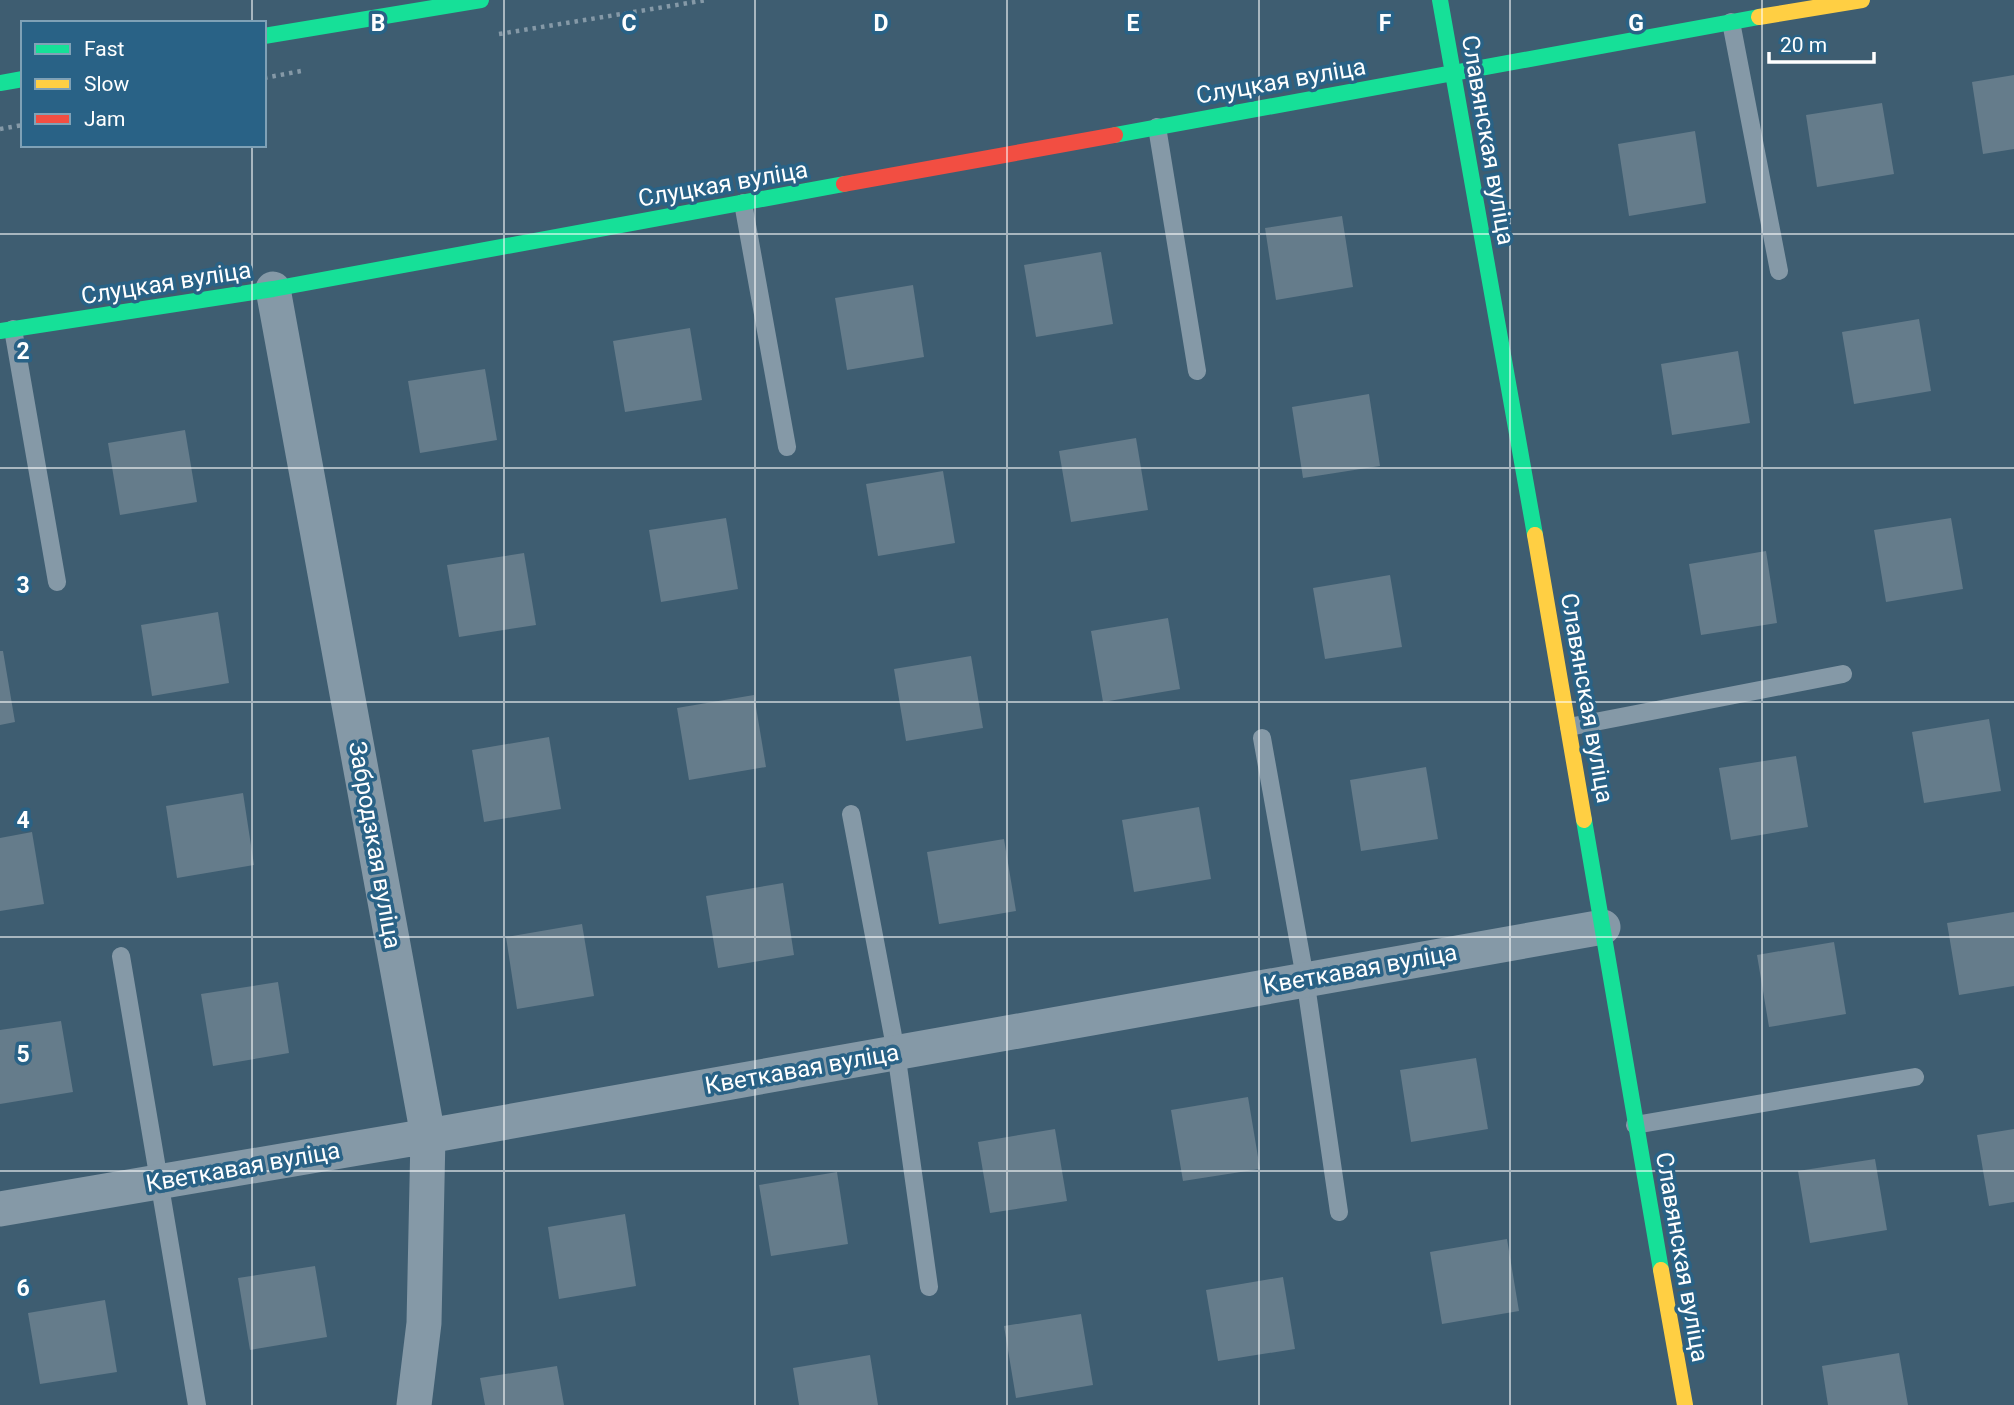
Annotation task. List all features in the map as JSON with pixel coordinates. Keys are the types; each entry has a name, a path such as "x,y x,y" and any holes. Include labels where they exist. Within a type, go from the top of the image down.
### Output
{"street":[{"path":"266,36 431,3 481,0"},
{"name":"Славянская вуліца","path":"1440,0 1569,727 1685,1405"},
{"name":"Слуцкая вуліца","path":"7,330 273,289 1862,0"},
{"path":"0,83 21,79"},
{"name":"Забродзкая вуліца","path":"273,289 428,1136 424,1323 414,1405"},
{"name":"Кветкавая вуліца","path":"0,1209 428,1136 1603,927"}],"lane":[{"path":"346,21 356,0"},
{"path":"1731,22 1779,271"},
{"path":"1157,127 1197,371"},
{"path":"743,203 787,447"},
{"path":"7,330 57,582"},
{"path":"1569,727 1843,674"},
{"path":"1262,738 1305,978 1339,1212"},
{"path":"851,814 896,1052 929,1287"},
{"path":"121,956 197,1405"},
{"path":"1635,1125 1915,1077"}],"path":[{"path":"0,129 21,125"}],"building":[{"path":"2014,75 2014,149 1983,154 1972,82"},
{"path":"1882,103 1894,174 1817,187 1806,115"},
{"path":"1695,131 1706,203 1629,216 1618,144"},
{"path":"1342,216 1353,287 1276,300 1265,228"},
{"path":"1101,252 1113,324 1036,337 1024,265"},
{"path":"913,285 924,357 847,370 835,298"},
{"path":"1919,319 1931,391 1854,404 1842,332"},
{"path":"690,328 702,400 625,412 613,341"},
{"path":"1738,351 1750,423 1672,435 1661,364"},
{"path":"485,369 497,440 420,453 408,381"},
{"path":"1369,394 1380,466 1303,478 1292,407"},
{"path":"185,430 197,502 120,515 108,443"},
{"path":"1136,438 1148,510 1071,522 1059,451"},
{"path":"943,471 955,543 878,556 866,484"},
{"path":"726,518 738,589 661,602 649,530"},
{"path":"1951,518 1963,589 1886,602 1874,530"},
{"path":"1766,551 1777,623 1701,635 1689,564"},
{"path":"524,553 536,625 459,637 447,565"},
{"path":"1390,575 1402,647 1325,659 1313,588"},
{"path":"218,612 229,683 152,696 141,625"},
{"path":"1168,618 1180,689 1103,702 1091,631"},
{"path":"0,651 3,651 15,722 0,725"},
{"path":"971,656 983,728 906,741 894,669"},
{"path":"754,695 766,767 689,780 677,708"},
{"path":"1989,719 2001,791 1924,803 1912,732"},
{"path":"549,737 561,809 484,822 472,750"},
{"path":"1796,756 1808,827 1731,840 1719,768"},
{"path":"1426,767 1438,839 1361,851 1350,780"},
{"path":"243,793 254,865 177,878 166,806"},
{"path":"1199,807 1211,879 1134,892 1122,820"},
{"path":"32,832 44,904 0,911 0,838"},
{"path":"1004,839 1016,911 939,924 927,852"},
{"path":"783,883 794,955 718,968 706,896"},
{"path":"2014,912 2014,986 1959,995 1947,923"},
{"path":"582,924 594,996 517,1009 506,937"},
{"path":"1834,942 1846,1014 1769,1027 1757,955"},
{"path":"278,982 289,1053 213,1066 201,994"},
{"path":"61,1021 73,1092 0,1104 0,1030"},
{"path":"1476,1058 1488,1129 1411,1142 1400,1070"},
{"path":"1248,1097 1260,1169 1183,1181 1171,1110"},
{"path":"1055,1129 1067,1201 990,1213 978,1142"},
{"path":"2014,1129 2014,1202 1989,1206 1977,1135"},
{"path":"1875,1159 1887,1230 1810,1243 1798,1171"},
{"path":"837,1172 848,1244 771,1256 759,1185"},
{"path":"625,1214 636,1286 559,1299 548,1227"},
{"path":"1507,1239 1519,1311 1442,1324 1430,1252"},
{"path":"315,1266 327,1337 250,1350 238,1278"},
{"path":"1283,1277 1295,1349 1218,1361 1206,1290"},
{"path":"105,1300 117,1372 40,1384 28,1313"},
{"path":"1081,1314 1093,1385 1016,1398 1004,1326"},
{"path":"1899,1353 1908,1405 1828,1405 1822,1366"},
{"path":"870,1355 878,1405 799,1405 793,1368"},
{"path":"557,1366 564,1405 485,1405 480,1378"}],"traffic: fast":[{"path":"266,36 481,0"},
{"path":"1440,0 1535,535"},
{"path":"1115,135 1759,17"},
{"path":"0,83 21,79"},
{"path":"0,331 273,289 844,184"},
{"path":"1584,820 1661,1270"}],"traffic: slow":[{"path":"1759,17 1862,0"},
{"path":"1535,535 1584,820"},
{"path":"1661,1270 1685,1405"}],"traffic: jam":[{"path":"844,184 1115,135"}]}
